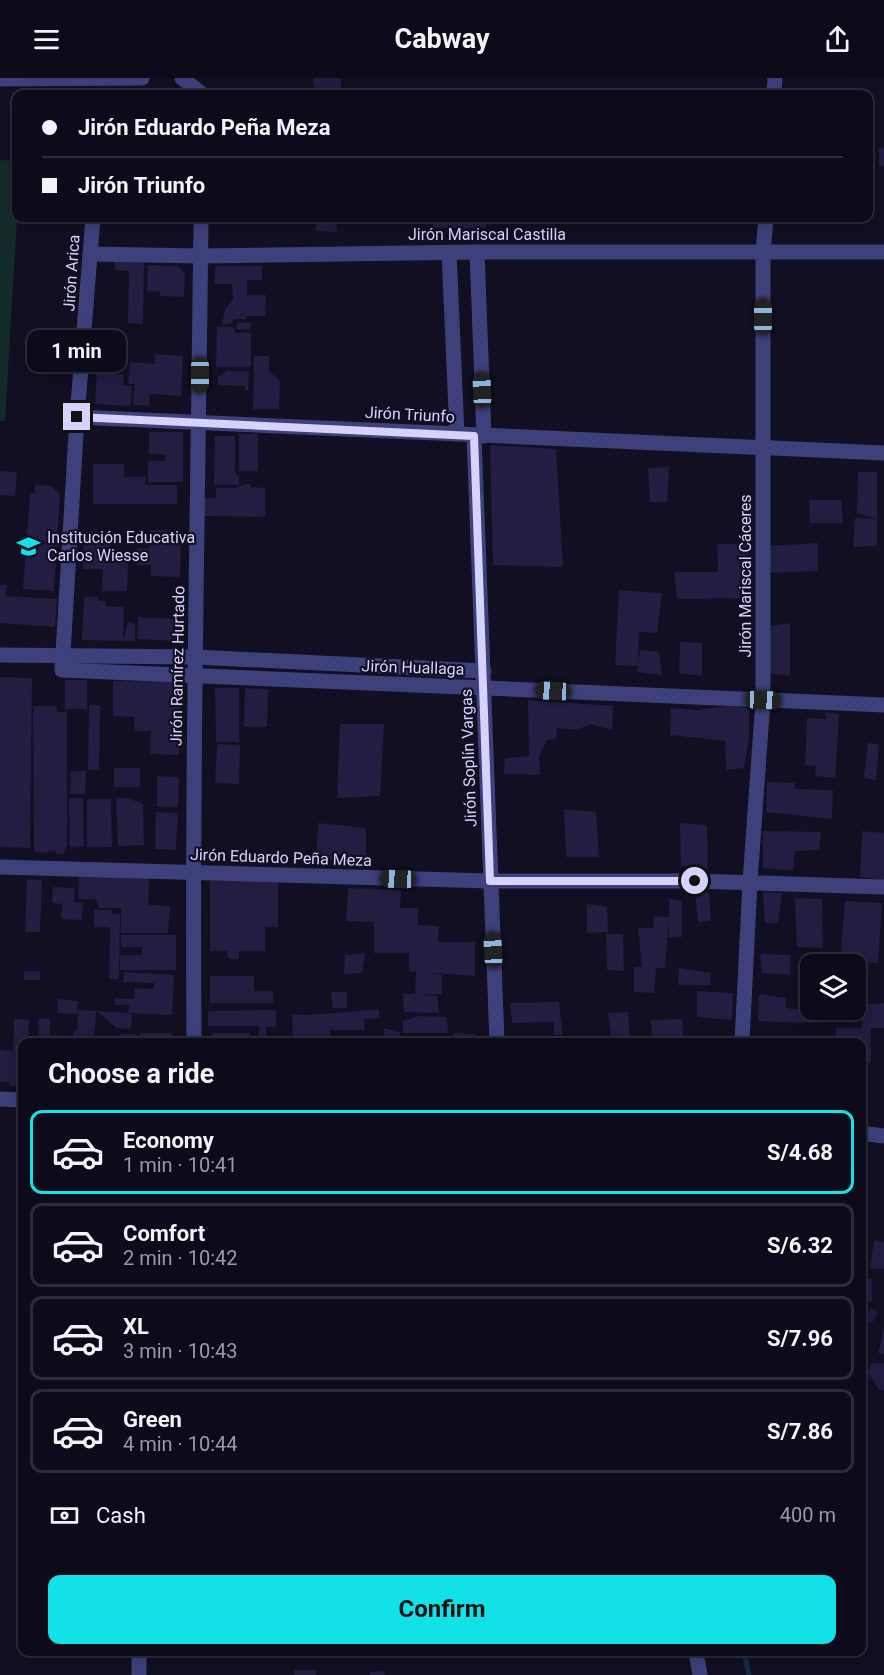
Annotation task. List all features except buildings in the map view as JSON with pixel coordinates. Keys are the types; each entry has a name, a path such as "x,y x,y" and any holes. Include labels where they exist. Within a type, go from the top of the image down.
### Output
{"street":[{"path":"0,79 142,78"},
{"path":"182,78 198,90"},
{"name":"Jirón Arica","path":"64,655 77,417 93,222"},
{"name":"Jirón Ramírez Hurtado","path":"194,1038 193,873 201,222"},
{"name":"Jirón Mariscal Cáceres","path":"742,1038 763,700 763,252 766,222"},
{"path":"449,252 457,435"},
{"name":"Jirón Mariscal Castilla","path":"91,254 200,256 449,252 884,252"},
{"name":"Jirón Soplín Vargas","path":"477,252 484,687 497,1038"},
{"name":"Jirón Triunfo","path":"77,417 884,453"},
{"name":"Jirón Huallaga","path":"0,655 195,657 484,671"},
{"name":"Jirón Huallaga","path":"64,655 62,670 884,705"},
{"name":"Jirón Eduardo Peña Meza","path":"0,867 490,881 750,882 884,887"},
{"path":"0,1099 18,1100"},
{"path":"866,1134 884,1136"},
{"path":"139,1656 139,1675"},
{"path":"697,1656 700,1675"}],"green space":[{"path":"0,160 12,161 12,222 17,222 5,421 0,421"}],"waterway":[{"path":"745,1656 749,1675"}],"place":[{"name":"Institución Educativa Carlos Wiesse","path":"29,546"}],"route":[{"path":"77,417 474,436 490,881 695,881"}]}
